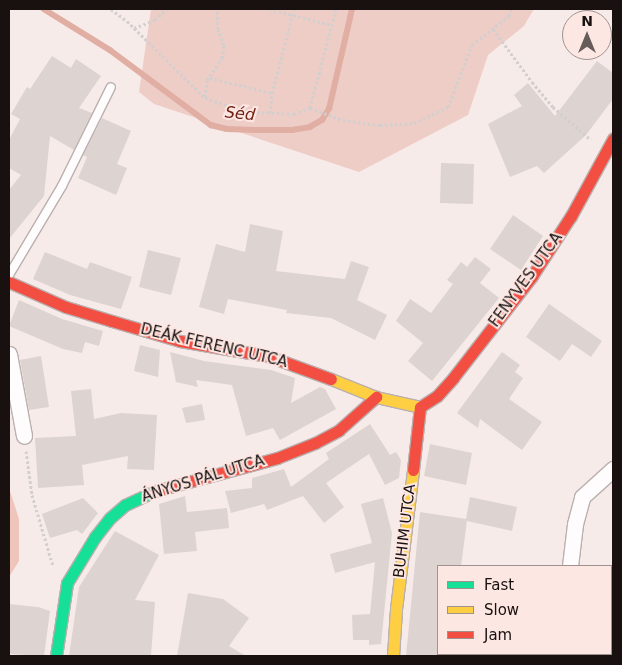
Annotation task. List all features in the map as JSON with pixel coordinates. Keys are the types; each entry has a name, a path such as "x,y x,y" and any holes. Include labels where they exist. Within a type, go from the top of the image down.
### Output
{"street":[{"name":"FENYVES UTCA","path":"420,407 437,396 453,378 532,276 571,216 613,140"},
{"name":"DEÁK FERENC UTCA","path":"9,282 66,307 112,322 180,341 268,356 303,367 376,397 420,407"},
{"path":"9,354 24,436"},
{"name":"ÁNYOS PÁL UTCA","path":"56,656 67,582 95,537 110,518 125,505 146,494 277,458 314,443 339,430 376,397"},
{"name":"BUHIM UTCA","path":"393,656 396,609 420,407"},
{"path":"570,565 575,524 582,497 613,469"}],"lane":[{"path":"9,275 62,186 111,87"}],"path":[{"path":"111,9 134,28 205,98 247,112 294,114 310,108 343,120 380,125 414,123 448,106 472,45 509,16 511,9"},
{"path":"134,28 155,20 167,9"},
{"path":"205,98 207,80 222,58 224,45 218,29 217,9"},
{"path":"269,9 332,25"},
{"path":"270,114 272,93 294,9"},
{"path":"310,108 336,9"},
{"path":"493,29 553,107 576,129 606,152"},
{"path":"210,78 272,93"},
{"path":"24,436 32,496 44,541 52,565 67,582"}],"shaded area":[{"path":"151,9 534,9 524,26 488,55 468,115 359,172 154,104 139,92"},
{"path":"9,488 19,519 19,561 9,577"}],"building":[{"path":"52,56 71,68 76,59 101,76 79,108 92,113 74,150 50,136 44,196 9,239 9,190 21,175 9,168 9,140 20,119 11,114 27,87 30,89"},
{"path":"597,61 613,73 613,99 586,135 544,173 537,166 510,177 488,124 522,106 514,95 528,83 555,116"},
{"path":"102,118 131,131 117,164 127,168 116,195 78,178 87,157 83,155"},
{"path":"441,163 474,164 473,204 440,203"},
{"path":"513,215 543,236 521,270 490,249"},
{"path":"250,224 283,231 276,271 345,279 351,261 369,267 357,300 387,315 375,340 331,318 286,313 287,310 228,299 224,314 199,307 216,244 245,252"},
{"path":"148,250 181,258 171,295 139,287"},
{"path":"45,252 87,269 90,262 132,277 121,309 70,295 33,279"},
{"path":"475,257 491,269 480,283 499,298 432,381 408,361 423,343 396,321 410,299 431,313 453,284 447,280 461,262 467,267"},
{"path":"19,300 62,319 103,331 99,346 85,342 82,353 63,349 9,326"},
{"path":"549,304 602,341 591,357 572,344 560,361 526,337"},
{"path":"140,345 160,350 158,377 134,371"},
{"path":"170,352 204,361 271,370 295,378 291,403 320,387 325,389 336,409 280,440 273,428 246,436 232,385 196,380 198,387 176,382"},
{"path":"502,352 520,365 515,372 523,378 509,399 542,422 522,450 480,419 478,428 457,413"},
{"path":"41,356 49,407 29,410 20,360"},
{"path":"91,389 94,419 121,413 157,415 154,470 127,469 128,456 82,465 84,485 38,488 35,438 76,436 71,391"},
{"path":"202,404 205,420 186,423 182,408"},
{"path":"370,424 390,455 396,452 401,460 399,478 385,485 369,454 326,483 344,507 324,523 303,496 267,510 264,504 231,513 225,491 252,488 252,478 284,469 291,487 329,459 326,453"},
{"path":"430,444 472,453 466,485 424,476"},
{"path":"185,496 187,512 227,508 229,528 195,532 197,551 164,554 159,504"},
{"path":"470,497 517,507 512,531 467,521 461,565 437,565 438,656 406,656 420,512 466,519"},
{"path":"83,498 98,513 82,534 77,530 50,538 42,514"},
{"path":"383,498 392,533 381,644 369,645 369,640 353,640 352,615 370,614 375,562 335,573 330,554 372,543 361,504"},
{"path":"115,531 159,555 135,600 155,602 151,656 69,656 79,587"},
{"path":"188,593 223,599 249,618 229,646 246,656 177,656"},
{"path":"9,604 38,607 50,611 44,656 9,654"}],"waterway":[{"name":"Séd","path":"44,9 110,50 211,125 227,129 255,130 292,130 310,127 322,120 329,109 352,9"}],"traffic: fast":[{"path":"56,656 67,583 95,537 110,518 125,505 155,491"}],"traffic: slow":[{"path":"331,379 376,397 420,407"},
{"path":"393,656 396,609 413,470"}],"traffic: jam":[{"path":"420,407 437,396 453,378 532,276 571,216 613,139"},
{"path":"9,282 66,307 112,321 180,341 268,356 331,379"},
{"path":"155,491 277,458 315,443 339,430 376,397"},
{"path":"413,470 420,407"}]}
